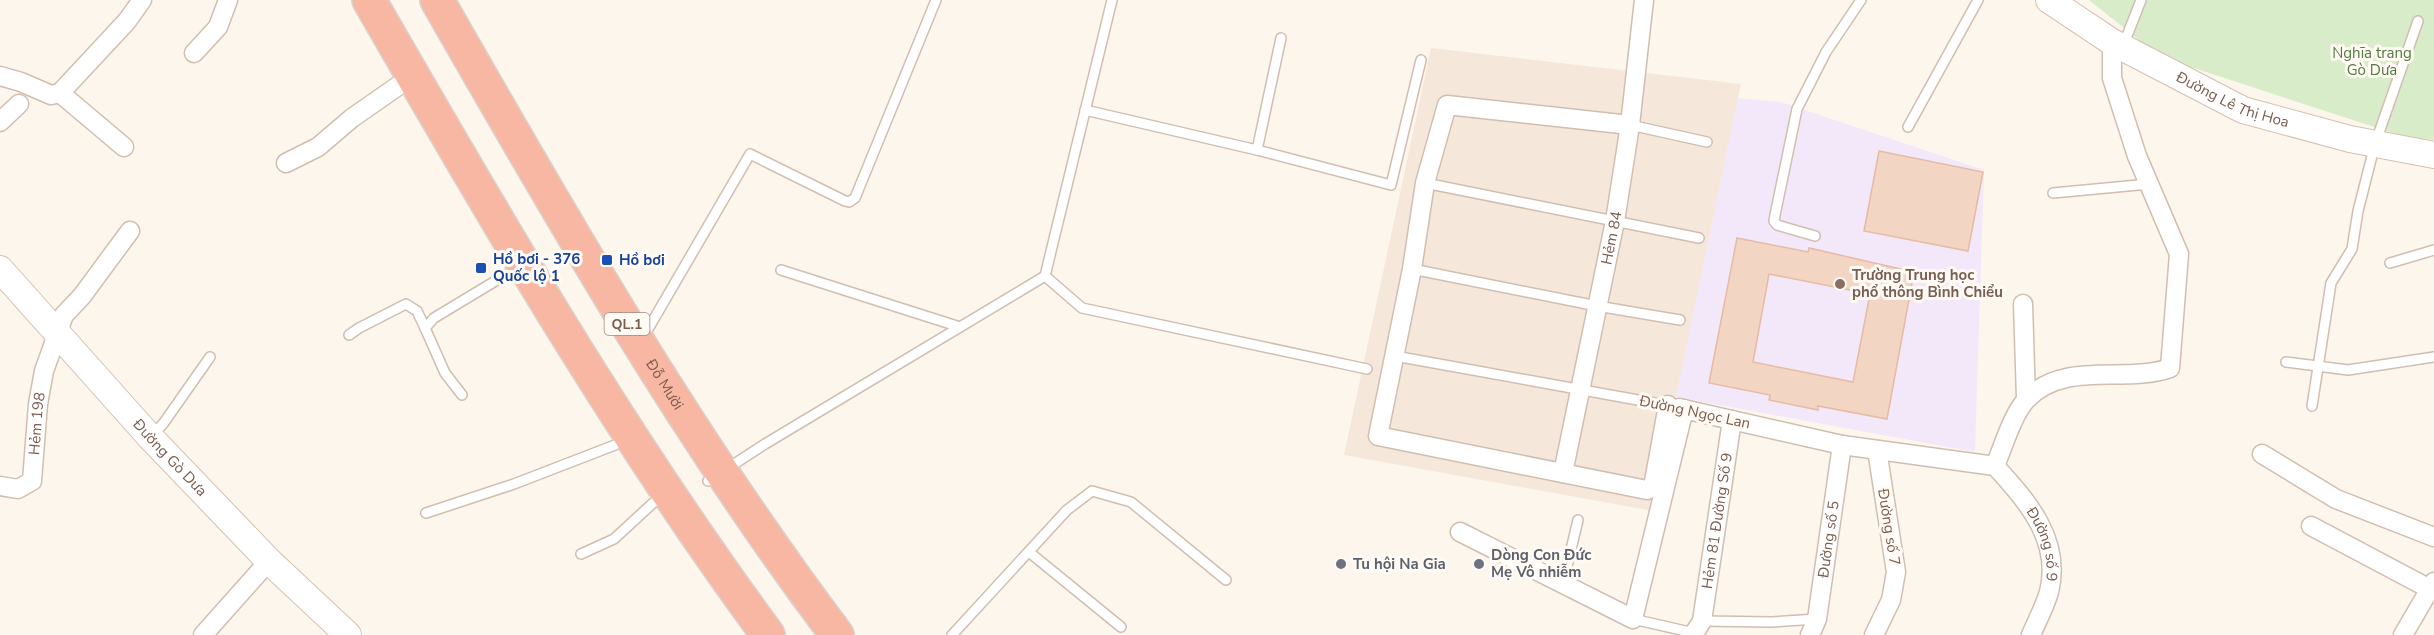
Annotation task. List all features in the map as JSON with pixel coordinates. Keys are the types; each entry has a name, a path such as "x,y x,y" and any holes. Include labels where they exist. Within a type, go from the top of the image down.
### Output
{"highway":[{"path":"348,0 507,274 652,503 746,635"},
{"path":"369,0 524,266 583,362 661,484 768,635"},
{"name":"Đỗ Mười","path":"418,0 627,359 837,635"},
{"name":"Đỗ Mười","path":"437,0 569,232 639,344 766,568 815,635"}],"street":[{"path":"0,76 51,95 60,93 128,21 142,0"},
{"path":"194,53 218,27 228,0"},
{"name":"Hẻm 84","path":"1563,473 1615,220 1630,125 1644,0"},
{"name":"Đường Lê Thị Hoa","path":"2059,3 2117,45 2243,110 2375,144 2434,155"},
{"path":"2026,399 2042,388 2070,376 2155,373 2170,368 2179,254 2137,156 2112,78 2117,45"},
{"path":"286,163 318,147 352,118 398,86"},
{"path":"60,93 124,147"},
{"path":"0,122 19,104"},
{"path":"1630,125 1447,105 1425,183 1412,269 1378,436 1651,489 1677,407"},
{"path":"57,334 64,315 82,296 130,231"},
{"name":"Đường Gò Dưa","path":"0,269 150,437 269,561 348,635"},
{"path":"1995,466 2026,399 2023,304"},
{"name":"Hẻm 198","path":"0,486 18,489 32,481 38,404 44,371 57,334"},
{"path":"1460,531 1633,619 1677,407"},
{"name":"Đường Ngọc Lan","path":"1677,407 1842,444 1995,466"},
{"name":"Hẻm 81 Đường Số 9","path":"1696,629 1732,420"},
{"name":"Đường số 5","path":"1813,627 1842,444"},
{"name":"Đường số 7","path":"1874,635 1891,600 1896,572 1877,450"},
{"path":"2262,454 2336,499 2434,537"},
{"name":"Đường số 9","path":"1995,466 2028,502 2050,547 2049,592 2032,635"},
{"path":"2311,526 2432,585 2403,635"},
{"path":"202,635 269,561"}],"lane":[{"path":"639,344 750,154 845,201 849,202 855,198 936,0"},
{"path":"715,477 765,444 1045,276 1112,0"},
{"path":"1815,236 1777,225 1774,221 1797,109 1826,52 1861,0"},
{"path":"1908,127 1978,0"},
{"path":"2117,45 2141,0"},
{"path":"2312,406 2331,283 2352,249 2358,211 2375,144 2418,21"},
{"path":"1257,150 1281,38"},
{"path":"1085,110 1257,150 1391,185 1421,60"},
{"path":"1630,125 1707,142"},
{"path":"1425,183 1699,238"},
{"path":"2053,193 2149,184"},
{"path":"2390,263 2434,250"},
{"path":"1412,269 1680,320"},
{"path":"781,270 960,327"},
{"path":"425,328 434,318 490,287 507,274"},
{"path":"1045,276 1082,308 1367,369"},
{"path":"349,335 406,304 417,311 445,373 462,395"},
{"name":"Đường Ngọc Lan","path":"1395,356 1677,407"},
{"path":"150,437 163,424 210,357"},
{"path":"2286,362 2348,370 2434,357"},
{"path":"426,513 514,484 615,445"},
{"path":"952,635 1067,510 1092,491 1131,502 1226,580"},
{"path":"581,554 614,538 652,503"},
{"path":"1563,583 1578,520"},
{"path":"1029,552 1121,627"},
{"path":"1633,619 1696,629 1772,622 1813,627"}],"shaded area":[{"path":"1431,48 1741,84 1653,511 1344,455"},
{"name":"Trường Trung học phổ thông Bình Chiểu","path":"1738,98 1781,102 1984,170 1975,452 1676,397"}],"green space":[{"name":"Nghĩa trang Gò Dưa","path":"2089,0 2434,0 2434,140 2405,137 2160,57"}],"building":[{"path":"1879,151 1983,172 1968,251 1864,231"},
{"path":"1737,238 1808,252 1809,248 1914,272 1887,419 1818,406 1818,410 1769,400 1770,395 1709,383","holes":["1769,274 1870,294 1853,382 1753,362"]}],"place":[{"name":"Hồ bơi","path":"607,260"},
{"name":"Hồ bơi - 376 Quốc lộ 1","path":"481,268"},
{"name":"Trường Trung học phổ thông Bình Chiểu","path":"1840,284"},
{"name":"Tu hội Na Gia","path":"1341,564"},
{"name":"Dòng Con Đức Mẹ Vô nhiễm","path":"1479,564"}]}
